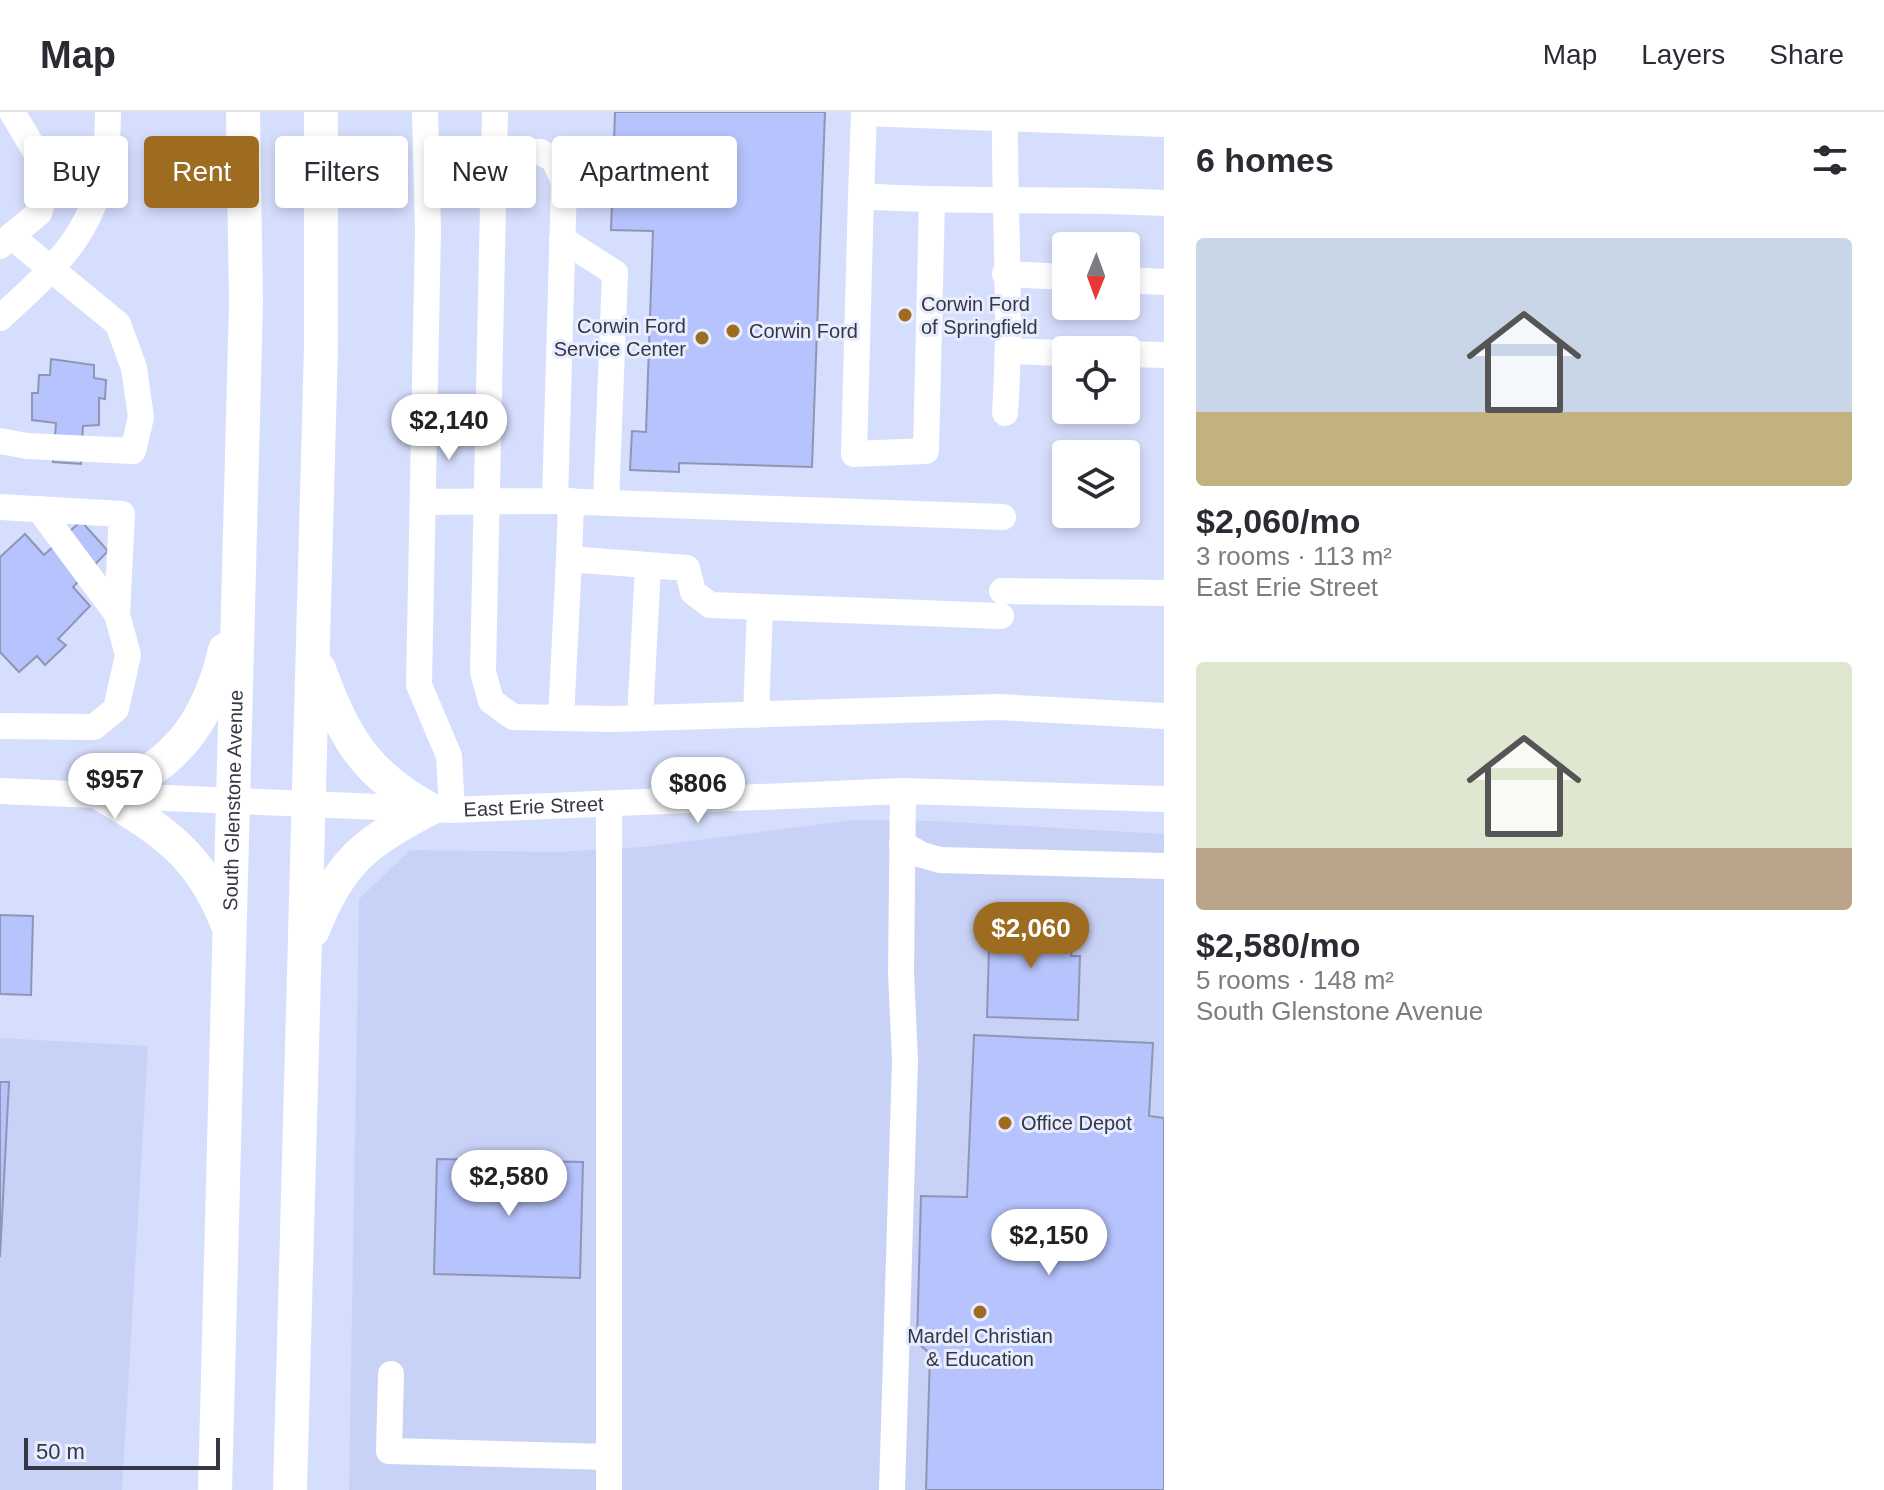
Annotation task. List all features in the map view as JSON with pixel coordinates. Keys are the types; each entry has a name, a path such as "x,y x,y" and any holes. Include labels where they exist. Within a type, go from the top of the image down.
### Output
{"main road":[{"name":"South Glenstone Avenue","path":"215,1490 246,302 243,112"},
{"path":"290,1490 321,346 321,112"},
{"path":"103,795 154,770 174,753 195,727 209,704 218,678 240,579"},
{"path":"314,652 335,712 362,756 398,792 440,809"},
{"path":"103,795 141,817 182,851 204,875 230,931"},
{"path":"305,949 332,886 348,864 384,832 440,809"}],"street":[{"path":"0,441 27,446 133,451 141,417 134,368 118,324 53,270 6,241 39,213 50,176 12,112"},
{"path":"0,318 53,270 81,233 97,195 107,154 108,112"},
{"path":"425,112 426,136"},
{"path":"495,112 495,136"},
{"path":"932,201 926,451 854,454 864,113 1164,124"},
{"path":"1005,116 1005,274 1009,351 1005,413"},
{"path":"536,152 554,159 564,182 563,501 569,559 561,718"},
{"path":"861,196 932,201 1005,199 1164,203"},
{"path":"427,208 419,685 449,756 440,809"},
{"path":"494,208 483,672 491,701 513,717 640,718 999,707 1164,716"},
{"path":"562,239 615,273 606,502"},
{"path":"1005,274 1052,276"},
{"path":"1140,281 1164,282"},
{"path":"1009,351 1052,353"},
{"path":"1140,354 1164,355"},
{"path":"423,502 606,502 1003,517"},
{"path":"0,507 122,514 117,614 128,655 116,709 94,727 0,726"},
{"path":"39,509 117,614"},
{"path":"569,559 687,568 693,592 710,605 1001,603 1164,593"},
{"path":"640,718 648,566"},
{"path":"756,715 760,607"},
{"name":"East Erie Street","path":"0,791 440,809 903,791 1164,799"},
{"path":"892,1490 905,1060 901,973 903,791"},
{"path":"609,804 609,1490"},
{"path":"902,844 940,860 1164,866"},
{"path":"391,1374 389,1451 609,1457"}],"shaded area":[{"path":"854,820 935,821 1164,834 1164,1490 349,1490 359,899 410,850 557,852 643,847"},
{"path":"0,1038 148,1046 122,1490 0,1490"}],"building":[{"name":"Corwin Ford","path":"615,112 825,112 812,467 679,463 679,472 630,470 632,431 646,432 653,231 611,230 612,208 737,208 737,136 614,136"},
{"path":"51,359 94,365 94,378 106,380 105,399 99,398 99,425 83,426 81,464 53,462 56,423 32,420 32,393 38,393 39,375 50,375"},
{"path":"81,521 108,551 73,587 90,606 58,639 66,645 45,665 37,656 19,672 0,652 0,557 25,534 44,555"},
{"path":"990,913 1044,915 1043,928 1069,929 1071,956 1080,956 1078,1020 987,1017"},
{"path":"0,915 33,916 31,995 0,994"},
{"path":"974,1035 1153,1043 1149,1116 1164,1118 1164,1490 926,1490 930,1354 917,1342 921,1196 967,1197"},
{"path":"0,1082 9,1082 0,1257"},
{"path":"437,1159 583,1162 580,1278 434,1274"}],"place":[{"name":"Corwin Ford of Springfield","path":"905,315"},
{"name":"Corwin Ford","path":"733,331"},
{"name":"Corwin Ford Service Center","path":"702,338"},
{"name":"Office Depot","path":"1005,1123"},
{"name":"Mardel Christian & Education","path":"980,1312"}]}
